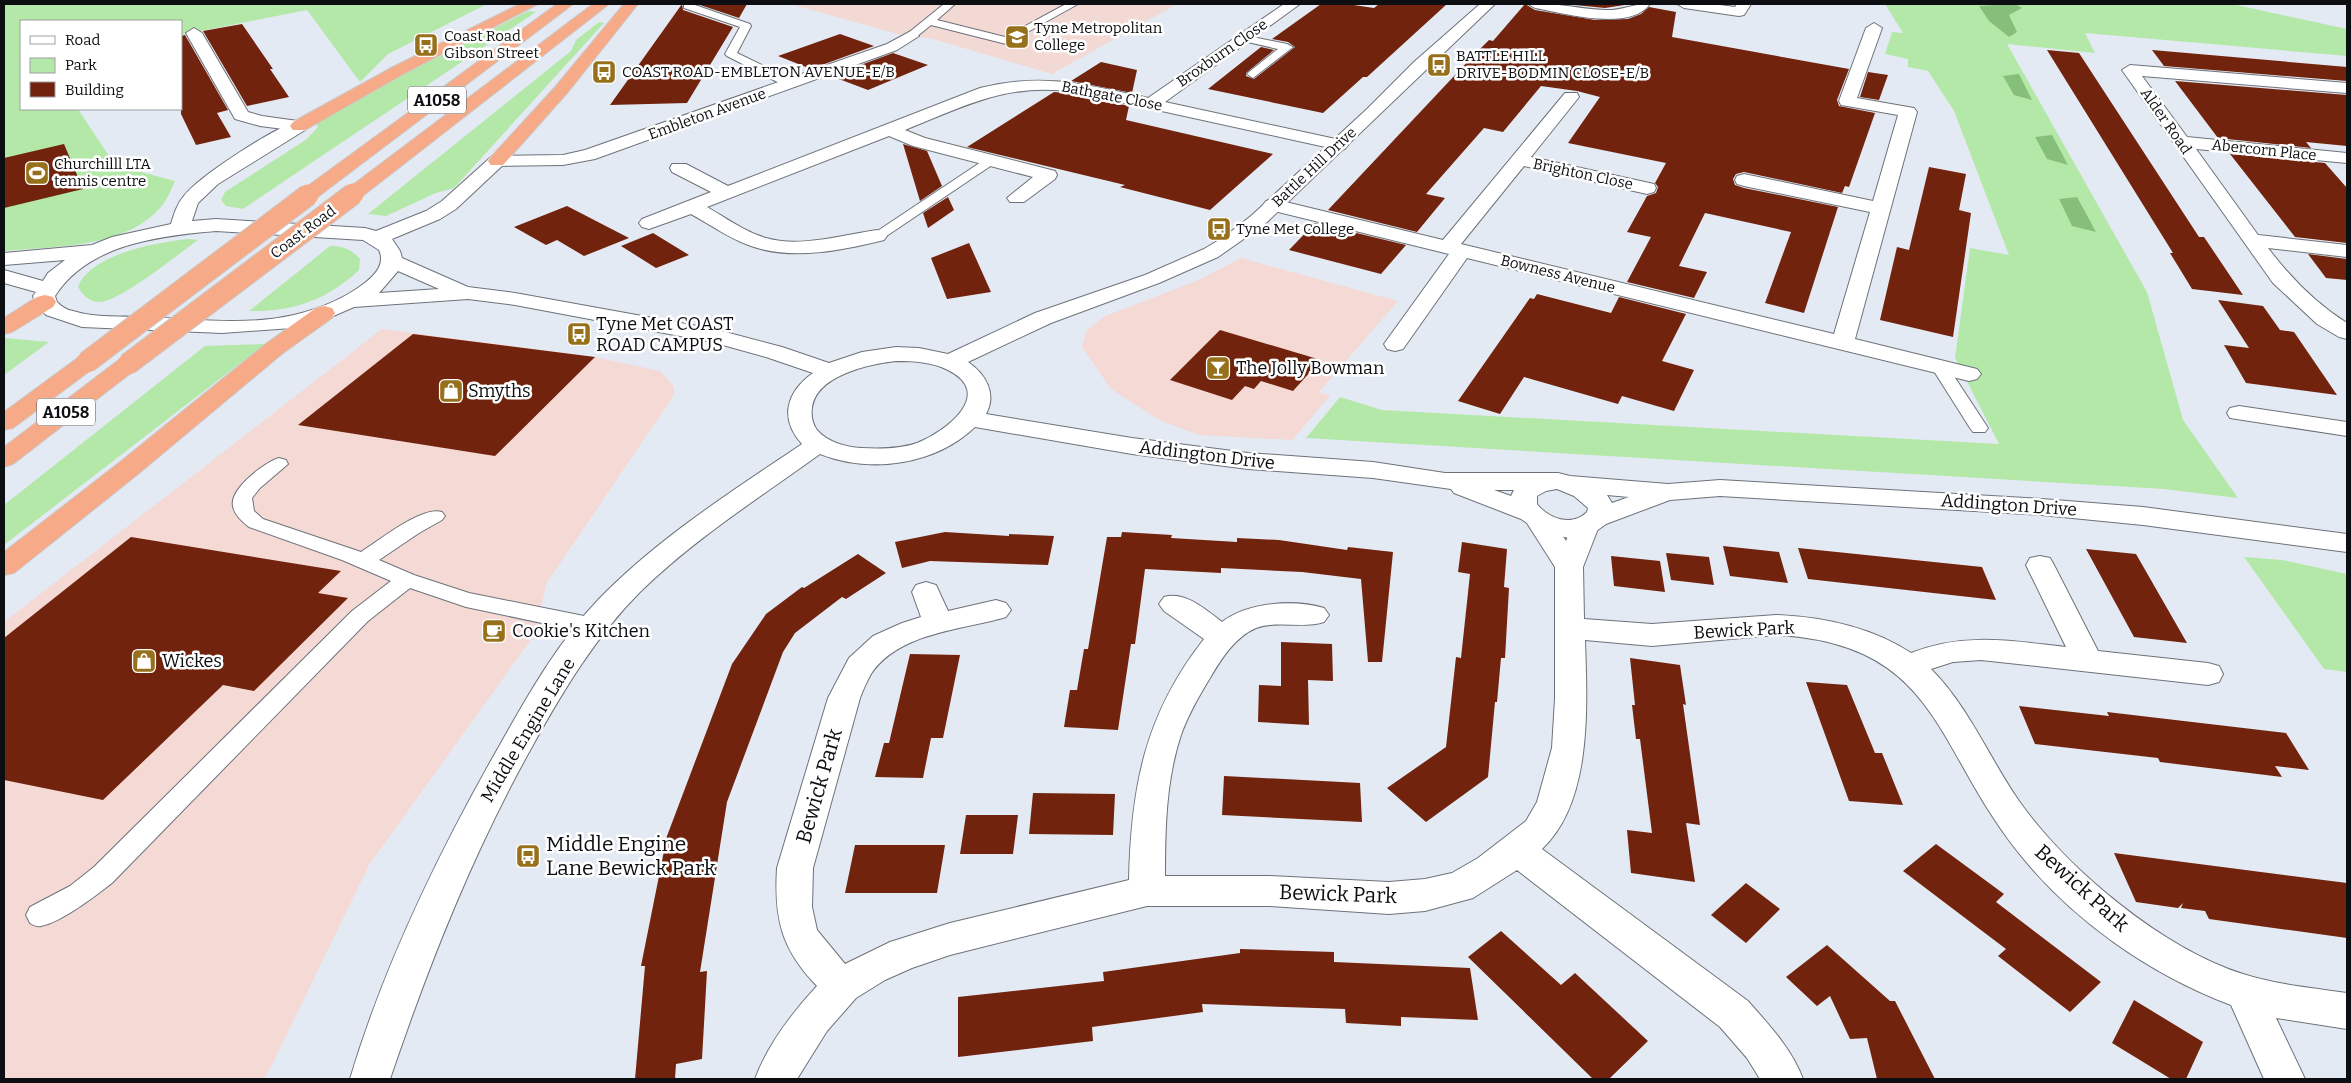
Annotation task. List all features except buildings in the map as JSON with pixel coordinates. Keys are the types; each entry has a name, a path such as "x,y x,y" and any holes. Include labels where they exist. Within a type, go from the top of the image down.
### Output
{"highway":[{"path":"299,126 399,70 531,4"},
{"name":"Coast Road","path":"4,423 566,4"},
{"name":"Coast Road","path":"4,459 602,4"},
{"path":"497,161 562,89 631,4"},
{"path":"4,327 46,295"},
{"path":"4,566 129,468 275,348 324,313"}],"street":[{"name":"Broxburn Close","path":"1152,104 1293,4"},
{"name":"Battle Hill Drive","path":"950,362 1044,318 1152,279 1211,253 1245,231 1338,145 1420,64 1488,4"},
{"path":"1535,4 1611,15 1634,12 1643,4"},
{"path":"1684,4 1739,12 1744,4"},
{"path":"1842,344 1908,112 1847,101 1874,28"},
{"path":"194,33 241,114 260,121 299,126"},
{"name":"Embleton Avenue","path":"497,161 556,160 589,155 892,47 911,36"},
{"name":"Alder Road","path":"2347,88 2130,70 2280,279 2325,319 2347,332"},
{"name":"Bathgate Close","path":"649,223 986,92 1020,85 1069,86 1338,145"},
{"name":"Brighton Close","path":"1395,344 1455,249 1518,160 1570,96"},
{"path":"180,228 185,210 205,185 299,126"},
{"path":"890,130 920,142 1048,175 1017,198"},
{"name":"Abercorn Place","path":"2181,142 2347,158"},
{"name":"Brighton Close","path":"1518,160 1647,188"},
{"path":"377,238 450,206 497,161"},
{"path":"679,168 728,193"},
{"path":"1744,180 1881,208"},
{"name":"Bowness Avenue","path":"1273,205 1969,374"},
{"path":"693,206 750,238 770,245 794,246 877,236"},
{"path":"4,276 36,284 46,295 57,313 82,320 242,328 275,326 324,313 351,301 383,278 392,262 389,248 377,238 352,232 241,225 180,228 136,237 100,250 62,272 46,295"},
{"path":"2251,240 2347,251"},
{"path":"4,259 100,250"},
{"path":"392,262 468,293"},
{"path":"351,301 468,293 515,299 714,336 774,352 830,372"},
{"path":"896,354 918,354 950,362 972,377 978,388 980,398 977,408 970,419 958,432 939,442 901,455 856,456 818,444 802,430 799,424 799,412 804,396 816,382 830,372 854,361 896,354"},
{"path":"2239,413 2347,429"},
{"name":"Addington Drive","path":"970,419 1187,454 1248,461 1373,470 1445,480 1559,483 1668,492 1720,488 2042,507 2215,524 2347,543"},
{"name":"Middle Engine Lane","path":"370,1079 386,1030 433,912 465,840 499,775 550,686 594,626 631,586 686,537 818,444"},
{"name":"Addington Drive","path":"1445,480 1563,528 1591,522 1668,492"},
{"path":"1569,567 1524,505 1524,497 1528,490 1535,485 1559,483 1591,494 1600,508 1591,522"},
{"name":"Bewick Park","path":"775,1079 804,1031 842,986 872,968 903,954 950,939 1147,891 1269,891 1360,897 1425,895 1460,887 1517,850 1538,831 1553,805 1562,778 1568,748 1571,699 1572,628 1569,567 1591,522"},
{"path":"2040,565 2087,659"},
{"path":"926,592 938,623"},
{"path":"1174,604 1200,620 1222,638"},
{"name":"Bewick Park","path":"842,986 810,954 795,921 793,896 795,868 844,698 852,680 869,655 884,644 912,630 996,610"},
{"path":"1147,891 1147,855 1153,780 1162,743 1175,712 1206,657 1222,638 1237,625 1251,619 1272,614 1314,614"},
{"name":"Bewick Park","path":"1572,628 1606,633 1652,635 1796,625 1857,639 1908,667 1927,685 1943,706 2010,815 2056,869 2105,912 2157,951 2214,981 2244,992 2272,999 2347,1011"},
{"path":"1908,667 1933,655 1962,649 1981,649 2087,659 2208,674"},
{"path":"1517,850 1734,1014 1761,1045 1783,1079"},
{"path":"2244,992 2285,1079"}],"lane":[{"path":"911,36 950,4"},
{"path":"929,21 1006,41 1073,4"},
{"path":"688,6 746,26 731,54 791,84"},
{"path":"1243,38 1287,47 1253,74"},
{"path":"877,236 990,160"},
{"path":"1940,368 1979,428"},
{"path":"279,464 257,481 242,501 241,509 246,516 256,523 362,561 407,580 493,607 594,626"},
{"path":"362,561 412,528 435,516"},
{"path":"39,915 79,894 103,875 360,616 407,580"}],"shaded area":[{"name":"Tyne Metropolitan College","path":"790,4 1177,4 1052,74 933,39 897,34"},
{"name":"The Jolly Bowman","path":"1241,258 1398,301 1319,392 1330,396 1292,440 1199,435 1159,420 1111,389 1082,347 1086,331 1105,316 1199,280"},
{"path":"382,329 595,357 660,371 674,387 674,395 546,584 535,634 369,865 265,1079 4,1079 4,622"}],"green space":[{"path":"4,4 487,4 388,54 360,82 307,10 182,35 182,20 20,20 20,110 79,110 115,165 175,181 160,208 145,221 127,231 87,243 4,251"},
{"path":"1885,4 2232,4 2347,29 2347,56 2085,33 2095,53 2007,44 2147,292 2183,420 2238,498 2164,489 1306,438 1340,397 1382,410 1999,444 1955,358 1970,248 2009,255 1954,111 1928,71 1908,67 1908,59 1885,54 1892,32 1903,33"},
{"path":"2015,4 2022,8 2009,15 2017,32 2009,37 1989,21 1979,6"},
{"path":"528,11 536,12 243,209 226,206 221,200 225,192 307,139 318,127 315,122 363,95"},
{"path":"599,22 604,23 454,188 436,193 386,216 368,214 571,51 576,40"},
{"path":"2019,74 2032,100 2014,95 2003,76"},
{"path":"2052,135 2068,165 2047,159 2035,137"},
{"path":"2077,197 2096,232 2072,226 2059,199"},
{"path":"189,239 198,240 134,286 108,300 92,301 78,287 85,276 96,266 110,258 143,247"},
{"path":"330,246 343,247 350,250 360,259 359,270 334,289 308,302 280,309 249,311"},
{"path":"4,338 49,342 4,375"},
{"path":"265,344 4,545 4,505 205,346"},
{"path":"2244,557 2282,560 2347,574 2347,672 2324,669"}],"place":[{"name":"Tyne Metropolitan College","path":"1017,37"},
{"name":"Coast Road Gibson Street","path":"426,45"},
{"name":"BATTLE HILL DRIVE-BODMIN CLOSE-E/B","path":"1439,65"},
{"name":"COAST ROAD-EMBLETON AVENUE-E/B","path":"604,72"},
{"name":"Churchilll LTA tennis centre","path":"37,173"},
{"name":"Tyne Met College","path":"1219,229"},
{"name":"Tyne Met COAST ROAD CAMPUS","path":"579,334"},
{"name":"The Jolly Bowman","path":"1218,368"},
{"name":"Smyths","path":"451,391"},
{"name":"Cookie's Kitchen","path":"494,631"},
{"name":"Wickes","path":"144,661"},
{"name":"Middle Engine Lane Bewick Park","path":"528,856"}]}
